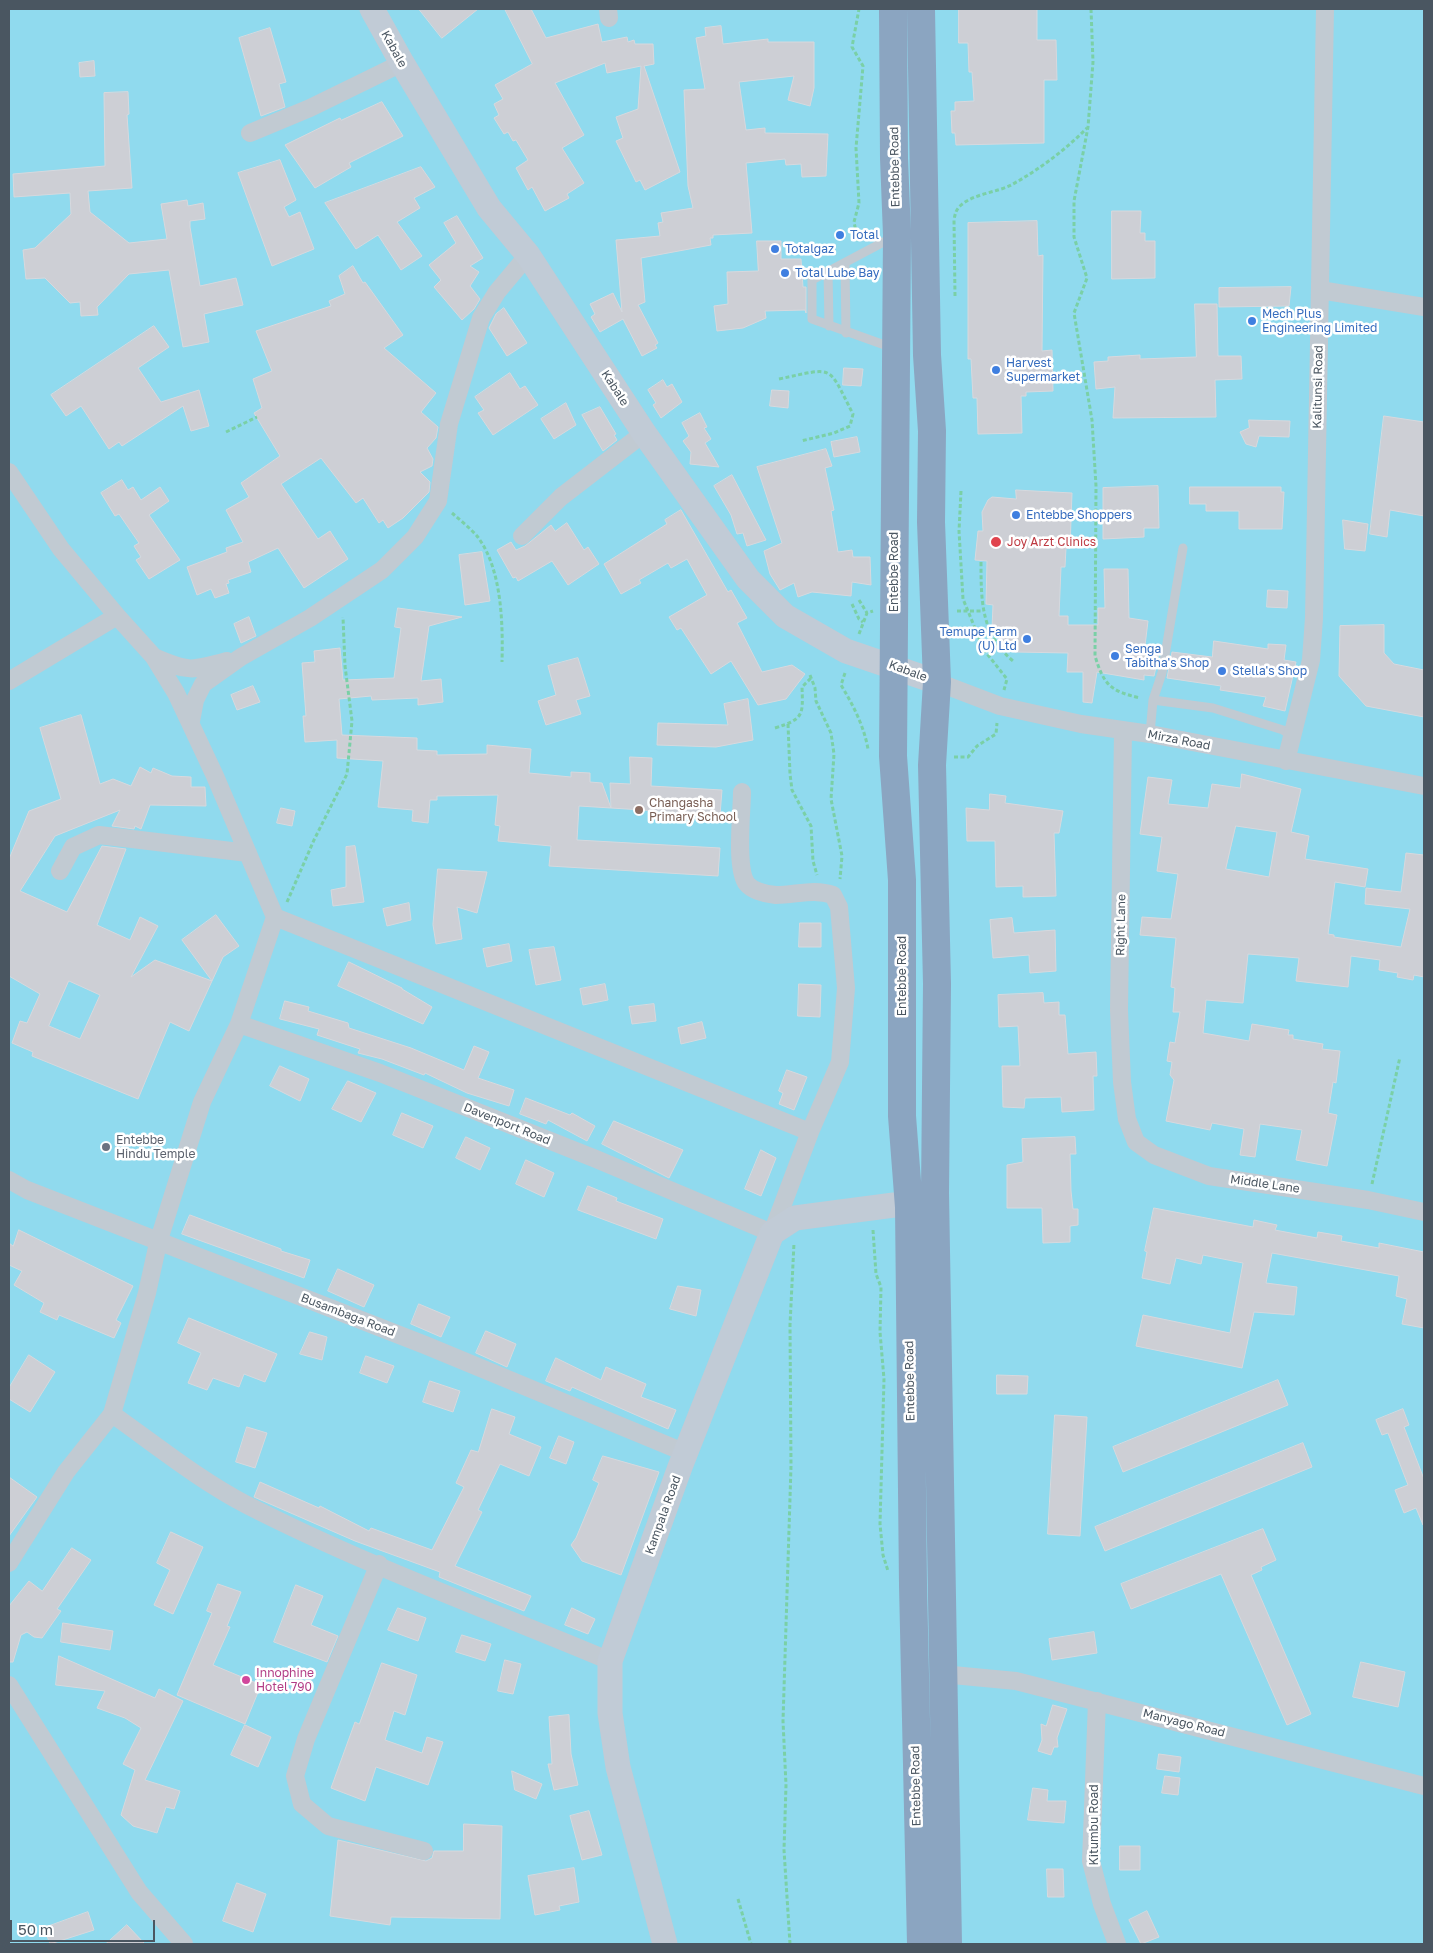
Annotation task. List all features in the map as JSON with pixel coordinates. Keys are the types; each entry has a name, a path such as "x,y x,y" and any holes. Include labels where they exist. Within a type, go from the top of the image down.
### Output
{"highway":[{"name":"Entebbe Road","path":"893,9 894,158 897,235 893,756 902,880 902,1116 909,1207 912,1549 921,1944"},
{"path":"921,9 927,356 932,431 931,522 937,682 932,765 937,984 935,1192 948,1944"}],"street":[{"name":"Kabale","path":"372,9 402,63 489,208 528,255 644,433 748,579 784,616 846,651 937,682"},
{"name":"Kalitunsi Road","path":"1286,761 1311,660 1313,626 1326,9"},
{"path":"250,133 310,108 402,63"},
{"path":"191,721 195,700 203,684 241,657 310,618 382,570 415,537 438,500 449,424 481,318 497,292 528,255"},
{"path":"1320,290 1424,307"},
{"path":"522,536 561,497 644,433"},
{"path":"9,472 60,549 154,657 191,721 275,917 239,1024 202,1102 158,1242 147,1293 112,1414 66,1472 9,1563"},
{"path":"9,681 117,616"},
{"path":"154,657 175,666 196,670 241,657"},
{"name":"Mirza Road","path":"937,682 1008,708 1424,786"},
{"name":"Right Lane","path":"1123,731 1119,1010 1122,1082 1127,1119"},
{"path":"742,792 742,871 747,884 759,891 775,895 828,895 839,907 842,924 846,988 840,1062 810,1132 772,1233"},
{"path":"60,871 73,847 99,835 248,853"},
{"path":"275,917 810,1132"},
{"name":"Davenport Road","path":"239,1024 380,1073 596,1159 772,1233"},
{"name":"Middle Lane","path":"1127,1119 1136,1142 1154,1155 1209,1176 1368,1200 1424,1212"},
{"name":"Busambaga Road","path":"9,1180 27,1190 158,1242 426,1345 686,1453"},
{"path":"772,1233 795,1218 894,1205 909,1207"},
{"name":"Kampala Road","path":"665,1944 618,1767 610,1714 610,1661 686,1453 772,1233"},
{"path":"112,1414 190,1469 246,1504 379,1564 610,1661"},
{"path":"379,1564 306,1739 295,1776 302,1804 328,1826 424,1852"},
{"name":"Manyago Road","path":"942,1674 1016,1681 1424,1786"},
{"path":"9,1685 139,1892 184,1944"},
{"name":"Kitumbu Road","path":"1097,1701 1091,1861 1102,1904 1117,1944"}],"lane":[{"path":"895,349 812,320 812,280 897,235"},
{"path":"845,263 846,333"},
{"path":"828,271 829,326"},
{"path":"1150,734 1153,700 1162,673 1183,548"},
{"path":"1153,700 1213,708 1283,730 1293,737"}],"path":[{"path":"859,9 852,46 863,66 856,148 859,203 854,222 860,244"},
{"path":"1091,9 1094,62 1088,127 1074,201 1074,237 1088,278 1074,313 1093,429 1096,486 1095,656 1102,679 1107,684 1129,696 1153,700"},
{"path":"955,296 954,220 961,206 971,199 1012,184 1069,146 1088,127"},
{"path":"780,379 819,371 829,372 835,377 853,414 850,426 834,433 801,441"},
{"path":"226,432 257,417"},
{"path":"961,491 959,531 963,599 969,612 983,611"},
{"path":"438,500 477,536 494,568 503,632 502,662"},
{"path":"981,562 983,611 1001,652 1013,662"},
{"path":"275,917 290,899 314,840 347,774 352,720 345,666 342,597"},
{"path":"859,600 866,612"},
{"path":"852,604 859,619 863,622"},
{"path":"775,728 799,718 803,710 802,687 811,677 816,701 831,733 834,754 831,799 842,856 840,877 828,895"},
{"path":"788,724 792,790 811,826 813,861 828,895"},
{"path":"1368,1200 1400,1057"},
{"path":"790,1944 784,1850 786,1785 783,1721 791,1466 790,1325 795,1218"},
{"path":"738,1899 751,1944"}],"water":[{"path":"9,9 1424,9 1424,1944 9,1944"}],"building":[{"path":"419,9 478,9 442,38"},
{"path":"505,9 531,9 546,38 598,24 602,42 627,37 628,42 634,40 635,44 653,44 654,64 644,66 680,172 645,190 640,180 636,182 616,141 623,138 616,117 638,109 641,66 607,73 605,63 555,83 584,135 562,148 584,183 567,194 569,198 545,211 532,187 528,190 516,168 528,160 516,140 513,141 508,132 504,134 494,118 499,115 494,104 503,99 495,85 532,64"},
{"path":"959,9 1037,9 1037,40 1056,40 1057,80 1044,80 1044,143 956,145 955,133 952,133 951,111 955,111 955,102 974,101 972,72 969,72 968,43 959,43"},
{"path":"721,26 723,44 768,39 768,42 814,42 814,88 810,106 788,100 794,76 739,82 746,130 765,128 765,133 828,134 826,176 802,177 801,164 786,165 785,159 746,163 752,233 713,235 713,238 710,238 711,245 641,258 645,302 638,305 658,343 655,345 657,348 642,356 623,319 600,332 591,317 595,314 590,304 613,293 622,312 616,240 660,236 658,223 663,222 661,213 693,208 688,186 684,90 705,89 696,38 706,36 705,28"},
{"path":"270,28 286,82 279,84 285,107 261,116 239,38"},
{"path":"94,61 95,76 80,77 79,63"},
{"path":"128,92 129,114 127,115 132,188 88,191 90,212 129,243 167,239 161,204 187,200 188,206 203,203 205,219 190,221 200,286 236,278 243,305 204,314 209,342 183,347 169,270 129,274 97,307 98,315 81,316 80,302 70,303 45,278 26,279 23,250 35,248 71,214 70,193 14,197 13,174 105,166 104,93"},
{"path":"382,102 403,136 349,163 351,167 315,188 285,145 340,118 341,120"},
{"path":"280,160 296,200 284,207 289,217 300,212 314,249 272,266 238,173"},
{"path":"421,167 435,187 414,198 420,208 397,222 422,256 401,270 378,235 356,249 325,203"},
{"path":"1112,211 1141,211 1140,233 1145,233 1145,241 1155,241 1155,278 1112,279"},
{"path":"457,216 483,258 470,266 479,272 470,286 480,299 474,309 462,320 434,287 441,280 429,265 456,243 444,223"},
{"path":"1037,221 1038,256 1043,255 1042,351 1052,350 1053,391 1026,392 1026,396 1021,396 1022,433 978,434 977,398 973,398 971,359 968,359 968,223"},
{"path":"757,241 781,241 781,259 801,259 803,287 806,287 806,313 805,310 765,311 766,318 743,328 717,331 714,306 728,304 727,272 758,271"},
{"path":"353,266 363,283 365,282 403,335 384,348 436,393 421,412 438,427 436,438 427,448 433,459 432,466 420,472 430,482 429,492 403,518 388,528 383,520 379,523 363,498 356,503 321,458 281,484 318,539 330,531 348,559 304,588 278,548 248,562 251,572 228,580 229,583 226,584 229,593 215,598 211,589 197,595 187,567 227,552 226,548 243,542 226,510 249,497 241,483 280,456 254,413 262,408 253,379 272,371 256,331 331,306 329,301 345,294 339,276"},
{"path":"1291,287 1289,306 1219,307 1219,288"},
{"path":"1195,304 1217,304 1218,356 1241,356 1242,379 1215,380 1216,417 1113,418 1115,387 1096,389 1094,362 1108,361 1108,357 1140,355 1140,359 1196,357"},
{"path":"504,308 527,343 507,356 489,328 496,314"},
{"path":"154,326 169,347 138,368 161,402 199,390 209,426 191,431 183,406 122,446 119,442 109,449 81,406 66,416 51,395"},
{"path":"844,368 863,369 861,386 843,385"},
{"path":"510,373 520,389 525,386 538,405 493,435 478,413 484,410 475,397"},
{"path":"663,380 667,387 672,384 682,402 661,418 653,405 656,403 648,390"},
{"path":"772,390 789,391 788,408 770,406"},
{"path":"566,403 576,425 554,439 541,419"},
{"path":"600,407 616,434 614,435 617,440 603,451 582,415"},
{"path":"700,413 707,427 704,428 711,439 705,443 719,467 690,464 691,452 683,441 689,436 682,423"},
{"path":"1384,416 1424,422 1424,516 1390,510 1387,537 1370,534"},
{"path":"1249,420 1290,421 1289,437 1259,436 1256,447 1246,444 1240,432 1249,428"},
{"path":"857,437 860,452 834,457 831,442"},
{"path":"826,449 832,466 825,468 834,510 831,511 838,552 852,550 853,557 870,557 871,585 852,582 851,596 812,592 798,597 794,583 780,590 770,574 764,551 782,543 757,467"},
{"path":"732,475 766,540 747,546 743,533 737,534 731,515 714,486"},
{"path":"122,480 128,490 133,487 141,500 160,487 169,501 149,515 180,560 149,579 136,560 141,557 134,546 139,543 119,514 115,516 101,493"},
{"path":"1158,486 1159,528 1144,528 1144,537 1103,539 1103,488"},
{"path":"1190,487 1281,487 1281,492 1284,492 1282,529 1239,529 1239,511 1206,511 1206,504 1190,504"},
{"path":"1016,490 1072,493 1070,548 1066,548 1065,567 1061,567 1059,616 1068,616 1068,625 1098,625 1098,608 1105,608 1104,569 1128,569 1129,618 1148,621 1145,646 1160,650 1154,676 1144,675 1144,680 1097,672 1092,703 1083,702 1083,672 1067,672 1068,653 1015,652 1015,648 1003,648 1000,636 995,636 995,628 992,628 993,605 986,604 987,561 975,560 978,531 983,531 982,512 988,500 992,497 1016,499"},
{"path":"681,510 728,592 731,590 747,618 737,623 762,672 792,665 805,674 786,699 758,705 731,661 711,674 681,628 677,630 669,617 707,595 687,559 671,568 668,563 639,580 641,583 621,594 604,564 667,524 665,520"},
{"path":"1343,520 1368,524 1365,551 1345,549"},
{"path":"567,523 584,550 588,547 599,564 568,585 552,561 518,581 516,577 513,578 497,550 511,542 516,550 525,546 551,525 555,531"},
{"path":"482,552 490,601 465,605 459,555"},
{"path":"1268,590 1288,591 1287,608 1267,607"},
{"path":"398,608 462,617 429,626 421,681 441,679 443,702 418,705 418,698 372,700 371,696 339,699 342,735 417,738 417,750 437,751 437,755 487,754 487,745 531,749 529,773 571,777 571,772 590,773 590,782 602,783 611,808 579,806 577,840 720,848 718,876 549,866 551,846 498,841 500,826 495,825 498,795 437,796 437,800 430,800 428,823 412,821 413,810 378,807 383,761 337,758 337,740 305,742 303,716 306,716 302,663 315,662 314,651 340,648 343,680 394,678 401,628 395,627"},
{"path":"249,617 256,636 241,643 234,624"},
{"path":"1384,625 1384,653 1394,664 1424,670 1424,717 1366,706 1339,676 1340,626"},
{"path":"1214,641 1268,649 1268,644 1286,645 1284,660 1296,662 1285,711 1263,706 1266,697 1220,690 1221,686 1167,678 1172,652 1212,657"},
{"path":"578,658 590,696 576,700 581,714 546,725 538,701 556,695 548,666"},
{"path":"253,686 260,702 237,710 231,695"},
{"path":"748,699 753,740 716,747 657,745 658,723 728,725 724,704"},
{"path":"81,715 100,784 113,779 131,786 140,767 151,773 153,768 172,776 191,777 191,787 205,787 206,806 150,805 141,829 135,826 134,829 112,826 120,810 55,836 20,891 67,912 102,846 126,849 97,925 130,940 140,917 158,926 131,977 155,960 212,981 189,1031 170,1022 138,1099 32,1056 33,1052 12,1043 20,1021 27,1023 40,994 9,976 9,859 29,811 61,799 40,728","holes":["69,981 100,995 80,1039 49,1026"]},
{"path":"630,757 652,758 651,786 722,790 720,815 611,808 610,783 630,784"},
{"path":"1242,774 1301,789 1291,832 1309,836 1305,859 1368,869 1365,887 1335,882 1328,934 1334,935 1334,937 1401,947 1410,909 1365,904 1366,888 1401,892 1406,853 1424,855 1424,977 1414,975 1413,980 1397,977 1398,973 1379,970 1380,960 1351,956 1348,987 1296,981 1299,958 1248,954 1243,1003 1206,1000 1203,1033 1249,1041 1252,1024 1289,1030 1288,1035 1293,1035 1293,1039 1323,1044 1322,1049 1340,1051 1336,1083 1333,1082 1328,1113 1337,1115 1327,1166 1296,1160 1302,1130 1260,1124 1255,1157 1240,1155 1244,1129 1212,1123 1210,1130 1166,1121 1174,1080 1170,1075 1172,1062 1167,1061 1170,1042 1175,1043 1180,1012 1173,1012 1175,988 1171,987 1176,938 1140,935 1142,917 1171,919 1178,874 1157,871 1162,837 1140,834 1148,777 1172,780 1168,804 1208,808 1212,784 1240,788","holes":["1236,826 1277,832 1269,877 1226,869"]},
{"path":"990,794 1006,796 1005,803 1063,811 1059,833 1054,833 1056,896 1023,897 1023,886 996,887 995,841 967,841 966,808 989,810"},
{"path":"281,808 295,811 292,826 277,823"},
{"path":"355,846 364,902 333,906 331,890 346,887 346,847"},
{"path":"438,869 487,872 477,913 457,907 462,939 436,944 433,925"},
{"path":"409,903 411,920 387,926 383,909"},
{"path":"216,915 239,946 223,957 212,981 182,940"},
{"path":"1012,918 1014,933 1055,930 1056,971 1030,973 1029,955 993,958 990,920"},
{"path":"800,923 821,923 821,947 799,947"},
{"path":"509,944 512,961 487,967 483,949"},
{"path":"554,947 561,980 536,985 529,950"},
{"path":"349,962 402,988 432,1007 423,1024 338,986"},
{"path":"605,984 608,1000 583,1005 580,989"},
{"path":"799,984 821,985 820,1017 798,1016"},
{"path":"1043,993 1044,1003 1059,1002 1059,1015 1065,1015 1068,1054 1096,1052 1097,1076 1093,1076 1094,1110 1062,1112 1061,1097 1025,1098 1024,1108 1003,1107 1002,1066 1020,1066 1018,1026 999,1027 998,995"},
{"path":"285,1001 309,1007 308,1011 348,1023 349,1028 411,1048 464,1070 474,1046 489,1052 478,1078 514,1090 509,1106 467,1093 425,1073 424,1075 382,1059 358,1053 360,1049 317,1035 319,1029 280,1019"},
{"path":"654,1004 656,1021 632,1024 629,1007"},
{"path":"702,1022 706,1038 681,1044 678,1028"},
{"path":"280,1066 309,1079 300,1101 270,1086"},
{"path":"787,1070 807,1077 794,1110 779,1104 783,1093 779,1091"},
{"path":"348,1081 376,1093 361,1122 332,1109"},
{"path":"526,1098 570,1115 572,1113 595,1126 587,1141 548,1120 546,1124 520,1114"},
{"path":"402,1113 433,1126 423,1148 393,1135"},
{"path":"614,1121 683,1150 669,1178 602,1144"},
{"path":"466,1137 490,1148 480,1170 456,1158"},
{"path":"1075,1137 1076,1154 1070,1154 1071,1191 1073,1209 1078,1209 1078,1225 1070,1226 1070,1242 1043,1243 1042,1208 1007,1208 1007,1165 1023,1162 1022,1139"},
{"path":"761,1150 776,1158 761,1196 745,1189"},
{"path":"526,1160 554,1173 544,1197 516,1184"},
{"path":"588,1186 617,1198 616,1201 663,1219 656,1239 578,1210"},
{"path":"1154,1208 1253,1227 1254,1220 1277,1225 1275,1230 1317,1238 1318,1232 1342,1236 1341,1241 1379,1248 1379,1243 1424,1252 1424,1328 1402,1324 1407,1299 1396,1296 1399,1276 1272,1253 1266,1283 1297,1287 1294,1315 1254,1312 1242,1368 1136,1346 1143,1315 1230,1333 1243,1263 1203,1255 1201,1264 1176,1258 1170,1284 1142,1278 1147,1252 1145,1251"},
{"path":"190,1215 281,1249 281,1251 310,1260 304,1278 182,1234"},
{"path":"19,1230 133,1286 116,1320 121,1323 114,1338 59,1315 57,1320 40,1312 44,1303 14,1285 22,1271 9,1265 9,1243 13,1246"},
{"path":"338,1269 374,1285 364,1307 328,1291"},
{"path":"678,1286 701,1290 696,1316 670,1309"},
{"path":"419,1304 450,1317 441,1337 411,1324"},
{"path":"189,1318 277,1354 265,1382 244,1374 239,1387 213,1378 207,1390 188,1383 201,1353 178,1343"},
{"path":"486,1331 516,1344 507,1367 476,1353"},
{"path":"310,1332 327,1337 322,1360 300,1354"},
{"path":"29,1355 55,1372 30,1412 9,1399 9,1388"},
{"path":"366,1356 394,1366 387,1383 360,1373"},
{"path":"556,1358 601,1380 606,1367 646,1384 641,1397 676,1410 668,1429 572,1387 570,1391 546,1381"},
{"path":"997,1375 1028,1376 1027,1394 997,1394"},
{"path":"1278,1380 1288,1405 1123,1472 1113,1447"},
{"path":"430,1381 460,1391 453,1412 423,1402"},
{"path":"492,1409 515,1417 509,1434 541,1447 529,1476 500,1464 478,1510 482,1512 455,1566 531,1596 524,1611 439,1577 440,1572 355,1541 254,1497 260,1482 319,1508 320,1506 369,1531 371,1528 432,1550 464,1487 456,1483 471,1450 478,1452"},
{"path":"1403,1409 1409,1425 1404,1427 1424,1479 1423,1525 1416,1508 1404,1513 1395,1490 1408,1485 1388,1433 1382,1435 1376,1420"},
{"path":"1055,1415 1087,1417 1080,1536 1048,1534"},
{"path":"247,1427 267,1433 255,1468 236,1462"},
{"path":"559,1436 574,1442 566,1464 550,1458"},
{"path":"1303,1443 1312,1467 1105,1551 1095,1527"},
{"path":"603,1456 659,1472 621,1575 582,1561 571,1545 576,1538 599,1483 593,1480"},
{"path":"9,1477 37,1497 9,1536"},
{"path":"1263,1529 1276,1560 1261,1567 1262,1570 1251,1575 1311,1714 1287,1725 1221,1574 1131,1609 1121,1584"},
{"path":"171,1532 203,1547 173,1614 154,1605 170,1570 157,1563"},
{"path":"72,1548 91,1560 57,1609 61,1611 42,1638 34,1637 27,1632 21,1635 13,1662 9,1662 9,1606 29,1581 42,1591"},
{"path":"218,1584 241,1592 227,1626 230,1627 213,1665 261,1685 245,1724 177,1695 212,1613 207,1611"},
{"path":"296,1585 323,1596 311,1625 338,1636 327,1662 274,1642"},
{"path":"398,1608 426,1618 418,1641 388,1630"},
{"path":"572,1608 595,1619 588,1634 565,1625"},
{"path":"63,1623 113,1631 110,1650 61,1642"},
{"path":"1094,1632 1097,1653 1052,1660 1049,1639"},
{"path":"462,1635 491,1644 485,1661 456,1652"},
{"path":"59,1656 155,1698 159,1689 183,1701 145,1780 180,1791 174,1809 166,1807 157,1833 133,1826 121,1815 135,1770 123,1764 141,1728 125,1718 97,1708 105,1691 56,1685"},
{"path":"505,1660 521,1664 513,1694 498,1691"},
{"path":"1361,1662 1405,1672 1398,1707 1353,1697"},
{"path":"382,1663 417,1675 405,1715 394,1711 385,1740 422,1753 427,1737 443,1742 428,1785 376,1767 365,1801 331,1788 355,1722 359,1724"},
{"path":"1053,1705 1067,1709 1057,1738 1058,1747 1054,1747 1051,1755 1038,1751 1042,1740 1041,1724 1046,1726"},
{"path":"569,1715 571,1754 578,1785 554,1790 548,1764 552,1764 549,1717"},
{"path":"245,1725 271,1737 258,1767 231,1755"},
{"path":"1159,1754 1181,1757 1179,1772 1157,1769"},
{"path":"512,1771 542,1784 536,1799 515,1790"},
{"path":"1165,1776 1180,1778 1178,1795 1162,1793"},
{"path":"1033,1788 1048,1790 1047,1801 1066,1801 1064,1823 1028,1820"},
{"path":"589,1811 602,1855 582,1860 570,1816"},
{"path":"464,1824 502,1826 500,1919 391,1917 390,1925 330,1916 338,1840 426,1861 432,1858 434,1851 463,1851"},
{"path":"1120,1846 1140,1846 1140,1870 1120,1870"},
{"path":"574,1868 579,1902 559,1906 560,1910 535,1915 528,1876"},
{"path":"1047,1869 1063,1869 1064,1897 1048,1897"},
{"path":"237,1883 266,1894 253,1932 223,1921"},
{"path":"1147,1911 1159,1937 1141,1944 1129,1920"},
{"path":"88,1912 94,1930 50,1944 44,1928"},
{"path":"127,1925 145,1944 106,1944"}],"place":[{"name":"Total","path":"840,235"},
{"name":"Totalgaz","path":"775,249"},
{"name":"Total Lube Bay","path":"785,273"},
{"name":"Mech Plus Engineering Limited","path":"1252,321"},
{"name":"Harvest Supermarket","path":"996,370"},
{"name":"Entebbe Shoppers","path":"1016,515"},
{"name":"Joy Arzt Clinics","path":"996,542"},
{"name":"Temupe Farm (U) Ltd","path":"1027,639"},
{"name":"Senga Tabitha's Shop","path":"1115,656"},
{"name":"Stella's Shop","path":"1222,671"},
{"name":"Changasha Primary School","path":"639,810"},
{"name":"Entebbe Hindu Temple","path":"106,1147"},
{"name":"Innophine Hotel 790","path":"246,1680"}]}
